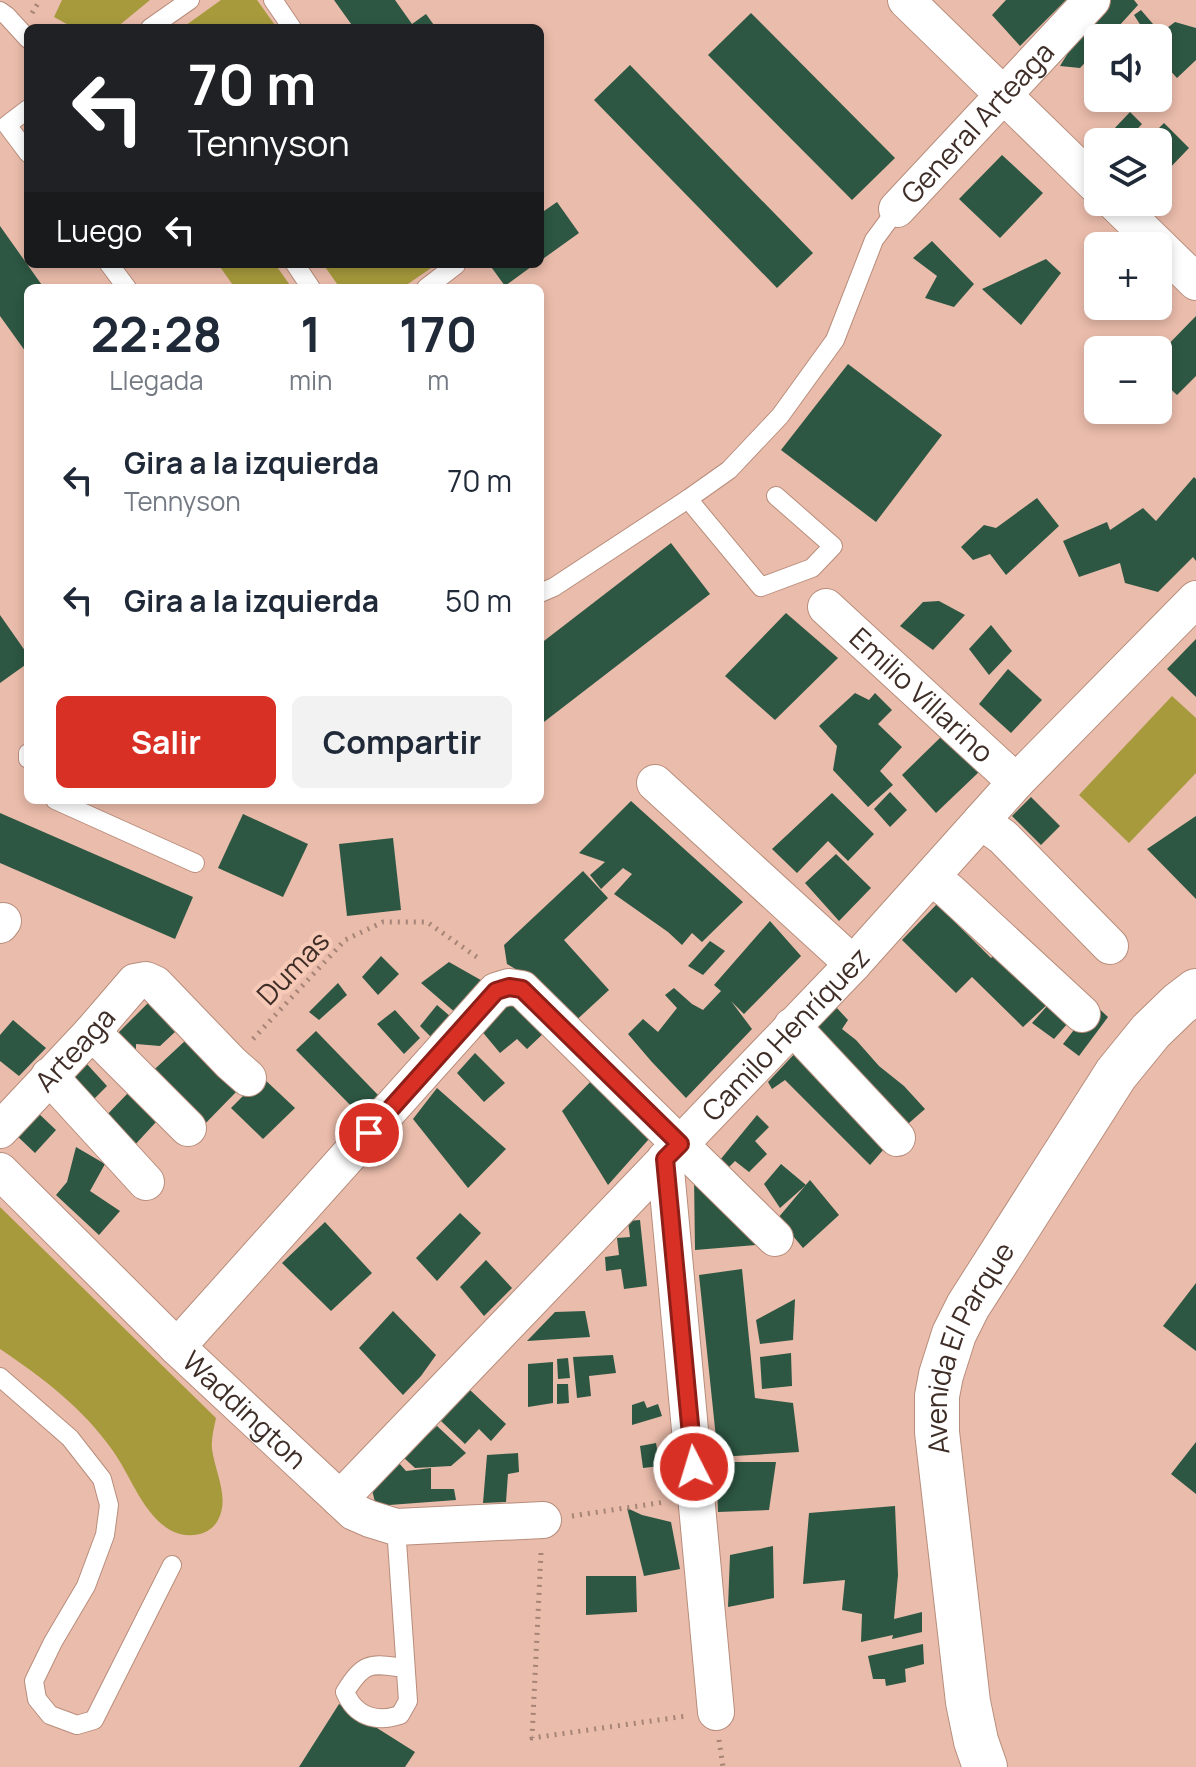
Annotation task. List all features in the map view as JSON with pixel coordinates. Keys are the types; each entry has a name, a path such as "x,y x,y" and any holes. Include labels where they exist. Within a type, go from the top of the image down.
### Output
{"main road":[{"name":"Avenida El Parque","path":"985,1767 968,1702 937,1432 937,1396 946,1354 968,1306 1116,1074 1151,1031 1196,991"}],"street":[{"path":"906,0 1084,173"},
{"name":"General Arteaga","path":"897,209 1092,0"},
{"path":"1128,216 1196,282"},
{"name":"Camilo Henríquez","path":"340,1499 853,964 1016,782 1196,599"},
{"name":"Emilio Villarino","path":"826,607 1016,782"},
{"path":"655,783 853,964"},
{"path":"981,821 1003,837 1110,946"},
{"path":"932,878 1082,1014"},
{"name":"Arteaga","path":"0,1130 135,982 146,980 155,984 239,1070"},
{"path":"177,1347 496,991 509,987 522,989 673,1152 775,1238"},
{"path":"792,1026 897,1138"},
{"path":"92,1032 188,1128"},
{"path":"49,1076 146,1182"},
{"path":"673,1152 696,1497 716,1712"},
{"name":"Waddington","path":"0,1171 177,1347 354,1512 396,1527 543,1520"}],"lane":[{"path":"156,24 190,0"},
{"path":"273,0 289,24"},
{"path":"0,11 24,35"},
{"path":"24,112 7,125 24,148"},
{"path":"544,591 729,470 780,416 835,340 874,240 897,209"},
{"path":"431,284 452,268"},
{"path":"688,499 761,587 812,568 833,546 776,496"},
{"path":"64,804 195,863"},
{"path":"0,1377 70,1438 102,1479 109,1505 105,1535 86,1586 34,1681 37,1699 50,1715 77,1725 94,1720 172,1565"},
{"path":"396,1527 405,1668"}],"path":[{"name":"Dumas","path":"239,1070 345,940 383,922 427,922 481,960"},
{"path":"696,1497 543,1520 532,1738 716,1712"}],"shaded area":[{"path":"62,0 150,0 121,24 67,24 54,17"},
{"path":"221,0 257,0 274,24 188,24"},
{"path":"221,268 278,268 289,284 232,284"},
{"path":"326,268 431,268 408,284 337,284"},
{"path":"1172,696 1196,718 1196,773 1129,843 1079,795"},
{"path":"0,1207 216,1418 212,1449 223,1503 218,1520 209,1530 197,1535 183,1535 160,1523 144,1504 113,1451 89,1421 46,1382 0,1349"}],"building":[{"path":"334,0 395,0 412,24 351,24"},
{"path":"1006,0 1066,0 1020,46 992,15"},
{"path":"1111,0 1134,0 1138,5 1121,24 1089,24"},
{"path":"1141,10 1153,24 1140,24 1134,15"},
{"path":"751,13 895,158 852,200 708,55"},
{"path":"426,14 433,24 412,24"},
{"path":"1175,22 1196,28 1196,60 1177,78 1172,73 1172,24"},
{"path":"1084,30 1084,64 1080,68 1060,66"},
{"path":"630,65 813,253 777,288 594,100"},
{"path":"1130,112 1142,124 1138,128 1115,128"},
{"path":"1172,131 1189,148 1172,166"},
{"path":"1002,155 1043,193 1000,238 959,199"},
{"path":"557,202 579,233 544,258 544,211"},
{"path":"0,226 24,260 24,268 30,268 41,284 24,284 24,349 0,316"},
{"path":"932,241 974,284 954,307 925,298 937,276 913,258"},
{"path":"1046,259 1061,273 1021,325 982,289"},
{"path":"492,268 530,268 508,284 504,284"},
{"path":"1196,316 1196,376 1177,395 1172,390 1172,341"},
{"path":"848,364 942,435 876,522 781,450"},
{"path":"1194,477 1196,561 1193,557 1158,592 1125,583 1120,563 1079,577 1063,541 1107,522 1110,530 1143,508 1156,521"},
{"path":"1037,498 1059,526 1006,575 990,554 973,560 961,547 984,525 996,528"},
{"path":"671,543 710,594 544,722 544,641"},
{"path":"939,601 965,615 933,650 900,626 923,602"},
{"path":"786,613 838,658 775,720 725,676"},
{"path":"0,615 24,649 24,666 0,683"},
{"path":"991,625 1012,651 989,675 969,649"},
{"path":"1196,639 1196,697 1167,669"},
{"path":"1008,669 1042,700 1011,733 979,704"},
{"path":"855,693 869,700 875,693 892,710 878,724 902,747 880,771 893,785 868,807 833,770 837,746 819,726"},
{"path":"944,734 980,771 936,813 902,775"},
{"path":"890,792 907,810 890,827 874,809"},
{"path":"832,793 874,834 848,861 828,841 797,873 772,849"},
{"path":"1031,797 1060,826 1041,845 1012,816"},
{"path":"631,801 743,902 702,942 692,933 682,945 614,894 632,874 623,868 601,889 590,875 605,862 579,853"},
{"path":"0,813 193,897 175,939 0,863"},
{"path":"243,814 308,844 283,897 218,868"},
{"path":"1196,816 1196,899 1147,849"},
{"path":"393,838 401,910 347,916 339,844"},
{"path":"836,854 871,888 839,921 805,883"},
{"path":"583,871 608,898 564,940 609,990 570,1026 525,975 507,964 504,945"},
{"path":"937,904 991,958 998,951 1051,1001 1023,1027 972,977 956,993 902,940"},
{"path":"770,921 801,956 744,1014 731,1001 752,1029 686,1098 628,1034 643,1019 658,1032 677,1008 665,995 674,988 703,1010 721,991 714,985"},
{"path":"710,941 725,951 703,975 688,966"},
{"path":"381,956 399,974 378,995 362,977"},
{"path":"449,962 486,983 457,1014 421,983"},
{"path":"338,983 347,995 319,1020 309,1012"},
{"path":"512,997 546,1031 527,1049 517,1039 500,1053 480,1029"},
{"path":"1055,997 1075,1015 1054,1039 1032,1023"},
{"path":"148,1003 175,1032 160,1046 136,1044 136,1064 108,1043"},
{"path":"1094,1004 1108,1017 1079,1056 1063,1044"},
{"path":"437,1005 451,1017 433,1039 420,1026"},
{"path":"836,1007 848,1020 842,1029 925,1109 901,1130 807,1033"},
{"path":"395,1010 420,1038 404,1054 377,1024"},
{"path":"13,1020 46,1048 19,1076 0,1061 0,1035"},
{"path":"316,1031 378,1095 359,1114 296,1050"},
{"path":"186,1040 238,1090 198,1131 143,1080"},
{"path":"799,1049 891,1141 870,1165 785,1080 772,1089 768,1082"},
{"path":"475,1053 505,1083 484,1102 457,1073"},
{"path":"86,1063 107,1086 88,1105 69,1081"},
{"path":"599,1073 657,1130 608,1185 562,1111"},
{"path":"262,1077 295,1108 263,1139 231,1108"},
{"path":"437,1088 506,1149 468,1188 413,1119"},
{"path":"128,1093 156,1122 132,1148 103,1119"},
{"path":"36,1111 56,1130 35,1153 15,1134"},
{"path":"757,1115 769,1127 755,1141 767,1154 749,1172 735,1161 729,1167 720,1160"},
{"path":"76,1147 105,1164 90,1191 120,1211 99,1235 56,1195 67,1182"},
{"path":"781,1164 806,1185 780,1208 764,1184"},
{"path":"694,1176 756,1245 695,1250"},
{"path":"810,1180 839,1215 803,1248 778,1218"},
{"path":"460,1213 481,1233 437,1281 416,1258"},
{"path":"640,1220 647,1286 624,1289 621,1269 606,1271 605,1257 619,1255 617,1238 630,1237 628,1221"},
{"path":"325,1222 372,1273 331,1311 282,1263"},
{"path":"486,1260 512,1288 484,1316 460,1287"},
{"path":"742,1269 755,1398 793,1403 799,1452 718,1457 699,1275"},
{"path":"1196,1283 1196,1351 1163,1326"},
{"path":"795,1299 793,1340 760,1344 756,1320"},
{"path":"393,1311 436,1355 403,1395 359,1348"},
{"path":"585,1311 590,1337 527,1341 555,1312"},
{"path":"791,1353 792,1386 762,1389 760,1357"},
{"path":"613,1355 616,1373 589,1376 591,1396 577,1398 573,1357"},
{"path":"568,1358 570,1378 558,1379 557,1359"},
{"path":"553,1362 553,1403 528,1407 528,1364"},
{"path":"557,1384 568,1384 569,1403 557,1404"},
{"path":"470,1390 506,1424 491,1441 479,1429 465,1444 441,1421"},
{"path":"644,1401 647,1408 658,1404 662,1416 632,1425 632,1405"},
{"path":"437,1426 466,1453 451,1466 415,1468 403,1457"},
{"path":"1196,1442 1196,1494 1171,1474"},
{"path":"656,1443 660,1466 643,1468 640,1446"},
{"path":"518,1453 519,1472 508,1474 506,1502 483,1503 487,1455"},
{"path":"398,1462 406,1471 431,1468 431,1489 454,1489 456,1500 376,1506 371,1486"},
{"path":"716,1462 776,1462 769,1510 718,1512"},
{"path":"895,1506 898,1575 894,1619 922,1612 922,1632 861,1642 862,1614 842,1610 845,1580 803,1584 809,1513"},
{"path":"627,1508 671,1522 680,1569 644,1576"},
{"path":"773,1546 774,1598 728,1607 730,1555"},
{"path":"586,1576 636,1576 637,1612 586,1615"},
{"path":"923,1644 924,1664 905,1669 906,1682 886,1686 885,1679 873,1679 868,1656"},
{"path":"339,1704 415,1752 405,1767 299,1767"}],"route":[{"path":"369,1133 496,991 509,987 522,989 680,1144 665,1159 694,1467"}]}
